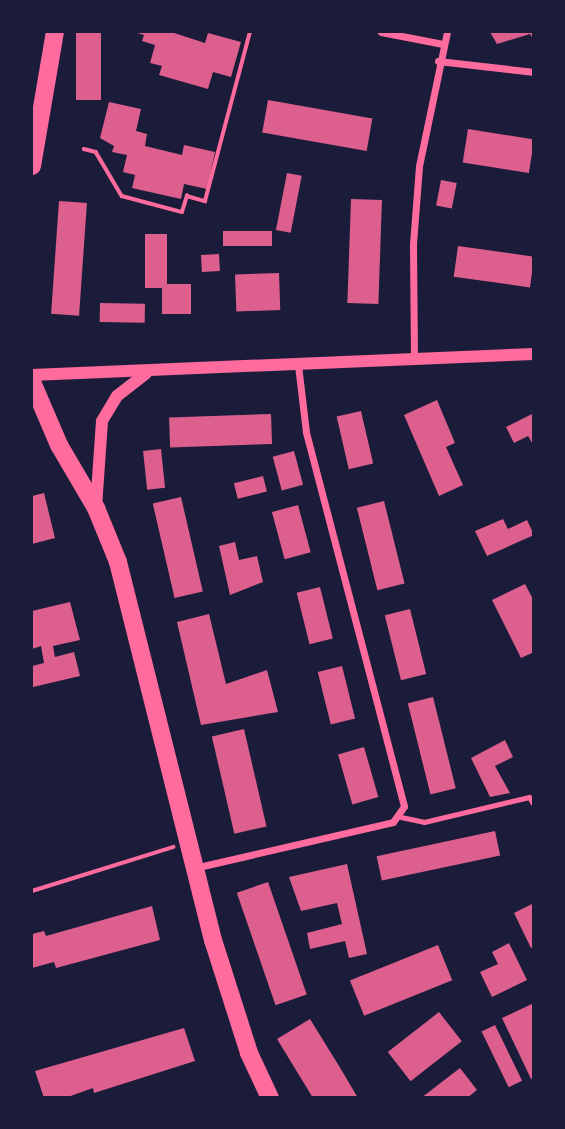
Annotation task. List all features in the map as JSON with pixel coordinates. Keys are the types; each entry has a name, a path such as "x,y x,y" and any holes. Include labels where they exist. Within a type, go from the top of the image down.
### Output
{"main road":[{"path":"32,166 55,32"},
{"path":"32,382 59,446 96,508 129,598 193,868 249,1053 270,1097"}],"street":[{"path":"381,32 443,44"},
{"path":"414,360 413,244 419,166 438,61 447,32"},
{"path":"438,61 534,72"},
{"path":"32,375 532,357"},
{"path":"193,868 393,822 401,817 404,806 306,432 298,365"},
{"path":"96,508 102,421 117,396 146,372"}],"lane":[{"path":"401,817 424,821 529,797 534,805"}],"path":[{"path":"84,149 96,152 122,196 182,212 187,196 205,201 250,32"},
{"path":"32,891 187,843"}],"building":[{"path":"76,32 101,32 101,100 76,100"},
{"path":"134,32 171,32 205,43 208,33 241,42 231,77 213,72 208,89 159,75 162,66 150,63 155,45 142,41 144,35"},
{"path":"490,32 534,32 534,40 530,34 497,44"},
{"path":"268,100 372,118 367,151 262,132"},
{"path":"109,102 141,109 136,131 147,134 145,146 182,155 184,145 215,152 207,189 184,184 181,199 132,188 135,175 123,172 127,155 112,152 114,146 100,138"},
{"path":"468,129 534,139 529,173 463,163"},
{"path":"287,173 302,176 291,233 276,230"},
{"path":"441,180 457,183 452,209 436,206"},
{"path":"351,199 382,200 378,304 347,303"},
{"path":"59,201 87,203 79,316 51,314"},
{"path":"223,231 272,231 272,246 223,246"},
{"path":"145,234 167,234 167,284 191,284 191,314 162,314 162,288 145,288"},
{"path":"458,246 534,257 530,287 454,277"},
{"path":"219,254 220,271 202,272 201,255"},
{"path":"279,273 280,310 236,312 235,275"},
{"path":"100,303 145,304 145,323 100,322"},
{"path":"437,400 455,443 446,447 463,485 439,496 404,415"},
{"path":"361,411 373,464 349,469 337,417"},
{"path":"271,414 272,444 170,448 169,418"},
{"path":"532,414 534,446 528,436 514,443 506,427"},
{"path":"161,449 165,488 147,490 143,451"},
{"path":"294,451 303,485 282,491 273,457"},
{"path":"263,476 267,492 238,499 234,483"},
{"path":"44,493 55,538 32,544 32,496"},
{"path":"181,497 203,592 175,598 153,504"},
{"path":"384,501 405,583 377,590 357,508"},
{"path":"298,505 311,552 285,559 272,512"},
{"path":"503,519 508,529 527,520 534,535 487,556 475,531"},
{"path":"235,542 239,560 257,556 263,582 230,595 219,546"},
{"path":"525,584 534,601 534,652 521,658 492,600"},
{"path":"320,587 333,638 310,644 297,593"},
{"path":"70,602 80,640 53,646 55,657 74,652 80,676 33,687 32,666 44,663 41,646 32,649 32,611"},
{"path":"410,609 426,674 401,680 385,615"},
{"path":"209,614 226,684 267,670 278,712 201,725 177,622"},
{"path":"342,666 355,718 331,724 318,672"},
{"path":"433,697 456,788 431,794 408,703"},
{"path":"244,729 266,826 234,834 212,736"},
{"path":"505,740 513,757 495,766 510,793 490,797 471,758"},
{"path":"364,747 378,797 352,804 338,754"},
{"path":"495,831 500,855 382,881 377,856"},
{"path":"347,864 367,954 349,958 345,941 310,949 307,933 342,924 337,903 301,911 289,877"},
{"path":"268,882 307,995 276,1005 237,893"},
{"path":"534,903 534,947 531,948 514,913"},
{"path":"152,906 160,940 56,968 54,962 32,968 32,934 44,931 46,936"},
{"path":"509,943 527,980 492,997 480,972 498,964 492,952"},
{"path":"438,945 452,980 364,1016 350,981"},
{"path":"534,1003 534,1078 531,1079 502,1018"},
{"path":"439,1012 462,1041 411,1081 388,1052"},
{"path":"310,1019 358,1098 313,1098 277,1039"},
{"path":"495,1025 522,1081 509,1087 482,1032"},
{"path":"184,1028 195,1061 94,1093 93,1088 65,1098 44,1098 35,1071"},
{"path":"460,1068 477,1090 467,1098 421,1098"}]}
